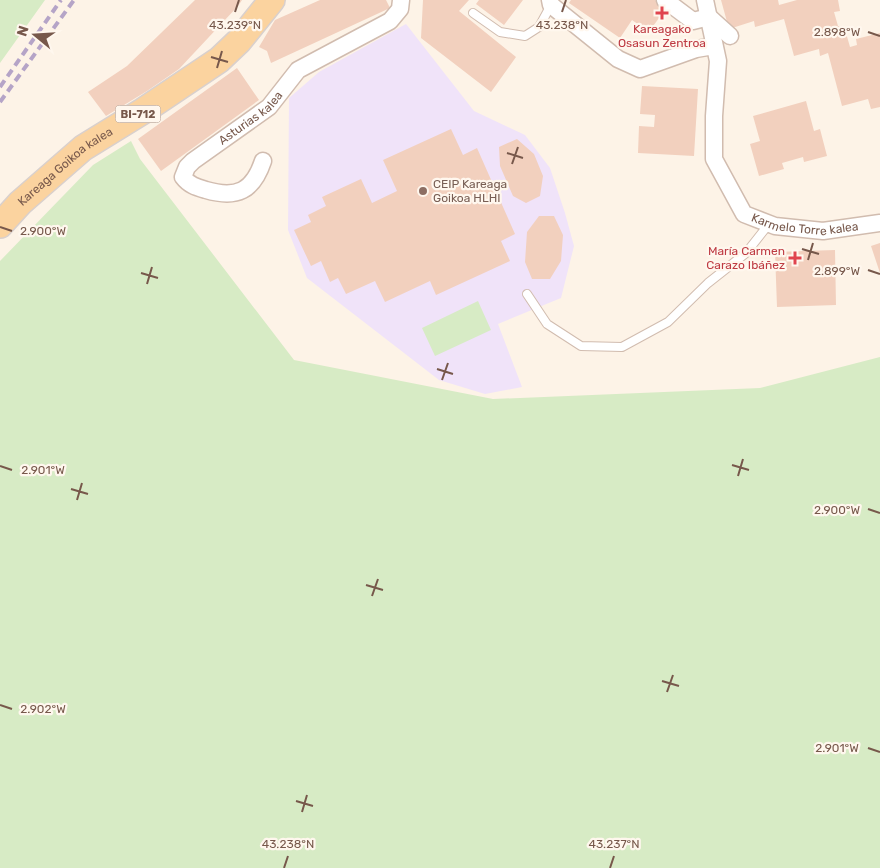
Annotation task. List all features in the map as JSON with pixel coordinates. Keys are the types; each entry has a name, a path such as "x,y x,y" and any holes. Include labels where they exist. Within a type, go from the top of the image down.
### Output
{"main road":[{"name":"Kareaga Goikoa kalea","path":"0,225 20,203 83,148 143,111 219,60 240,41 272,0"}],"street":[{"name":"Asturias kalea","path":"263,161 258,174 250,186 233,194 220,194 200,188 188,184 182,177 187,167 193,161 269,107 298,70 390,21 400,9 401,0"},
{"path":"664,0 692,21 709,17 730,36"},
{"name":"Karmelo Torre kalea","path":"704,0 718,61 714,116 714,159 744,214 775,226 823,231 880,222"},
{"path":"550,2 618,59 640,69 696,49 714,46"}],"lane":[{"path":"473,13 500,32 525,36 539,27 550,2"},
{"path":"527,294 547,324 581,346 622,347 668,322 708,283 746,253 769,224"}],"shaded area":[{"name":"CEIP Kareaga Goikoa HLHI","path":"406,24 474,111 525,135 550,168 565,213 574,246 561,298 498,324 522,387 485,394 439,380 307,278 288,230 289,98 319,72"}],"green space":[{"path":"0,0 45,0 0,63"},
{"path":"131,141 140,159 294,360 493,399 760,388 880,357 880,868 0,868 0,261 93,165"},
{"path":"478,301 491,330 435,356 422,328"}],"building":[{"path":"195,0 242,0 179,69 106,116 88,92 127,66"},
{"path":"320,0 386,0 390,8 271,63 267,51 259,47 275,20"},
{"path":"423,0 469,0 459,11 516,57 491,92 421,38"},
{"path":"479,0 523,0 504,25 476,4"},
{"path":"571,0 655,0 666,8 649,32 632,20 620,38 569,3"},
{"path":"721,0 778,0 779,5 797,0 838,0 840,11 834,12 838,26 844,26 850,47 857,45 856,39 880,33 880,107 871,109 868,99 842,106 828,53 820,56 819,49 794,56 784,19 755,27 754,21 729,29"},
{"path":"237,68 259,100 161,171 138,139"},
{"path":"642,86 698,89 694,156 638,153 639,126 654,127 655,115 640,114"},
{"path":"806,101 814,131 820,129 827,156 804,162 803,157 782,163 784,169 759,176 750,144 760,141 753,116"},
{"path":"451,129 463,155 477,148 515,234 501,241 510,261 436,295 430,281 385,302 375,281 346,294 338,278 330,282 321,261 311,266 294,230 311,222 308,215 326,206 322,197 361,179 372,203 397,191 383,160"},
{"path":"517,139 534,154 543,176 540,196 526,203 513,196 500,166 499,147"},
{"path":"539,216 554,216 563,235 561,261 550,279 532,279 525,262 527,232"},
{"path":"880,243 880,273 871,246"},
{"path":"835,250 836,305 777,307 775,252"}],"railway":[{"path":"0,87 61,0"},
{"path":"0,102 74,0"}],"place":[{"name":"Kareagako Osasun Zentroa","path":"662,13"},
{"name":"CEIP Kareaga Goikoa HLHI","path":"423,191"},
{"name":"María Carmen Carazo Ibáñez","path":"795,258"}]}
